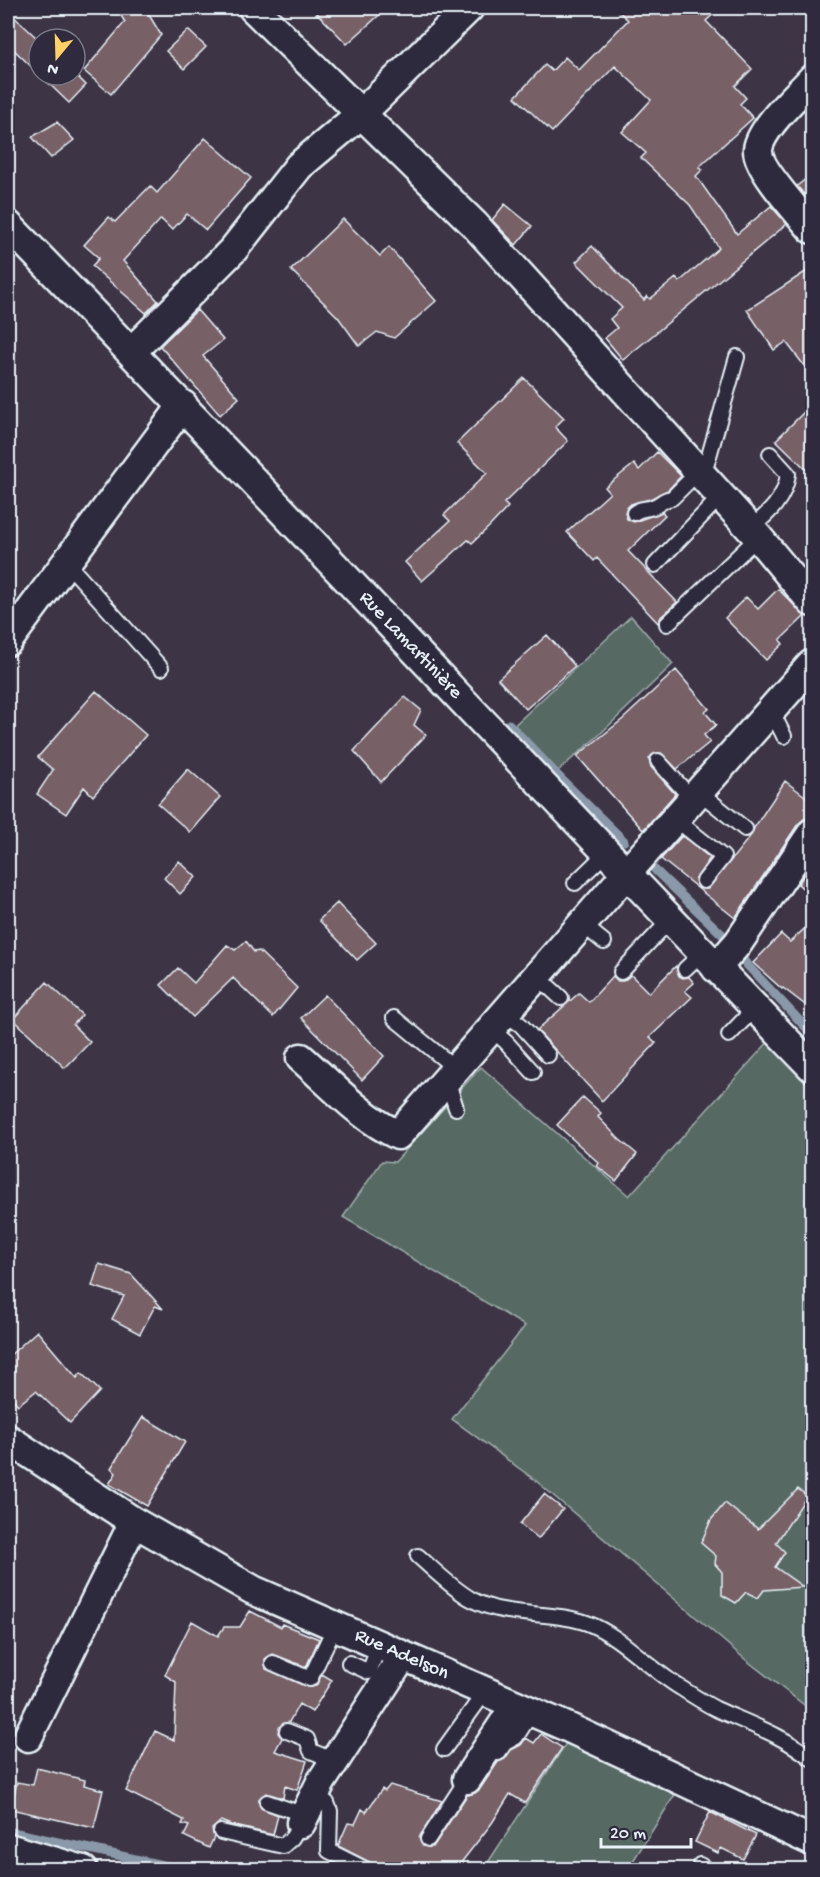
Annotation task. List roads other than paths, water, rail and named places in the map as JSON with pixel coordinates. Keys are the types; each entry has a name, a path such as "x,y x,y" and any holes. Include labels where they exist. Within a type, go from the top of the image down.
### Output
{"street":[{"path":"253,8 474,225 721,496 813,602"},
{"path":"131,352 233,250 299,166 362,113 469,8"},
{"path":"813,79 766,130 758,149 763,167 813,229"},
{"name":"Rue Lamartinière","path":"8,225 183,405 670,920 714,957 755,1008 813,1067"},
{"path":"8,640 183,405"},
{"path":"301,1058 367,1116 398,1135 688,803 776,725 813,664"},
{"path":"714,957 813,833"},
{"name":"Rue Adelson","path":"8,1439 134,1522 253,1590 524,1709 813,1842"},
{"path":"28,1737 134,1522"},
{"path":"307,1811 391,1651"},
{"path":"476,1777 524,1709"},
{"path":"8,1848 83,1869"}],"lane":[{"path":"634,513 641,508 653,507 664,498 672,498 707,463 737,357"},
{"path":"666,624 754,533 773,509 787,486 788,474 770,454"},
{"path":"655,565 721,496"},
{"path":"66,562 161,668"},
{"path":"658,761 723,857 704,881"},
{"path":"688,803 745,829"},
{"path":"575,883 606,853"},
{"path":"621,972 670,920"},
{"path":"582,924 604,942"},
{"path":"537,976 561,998"},
{"path":"729,1035 755,1008"},
{"path":"394,1018 451,1074 456,1108"},
{"path":"497,1021 521,1025 548,1055"},
{"path":"497,1021 506,1042 533,1072"},
{"path":"418,1556 470,1599 484,1605 559,1617 586,1623 603,1631 677,1686 714,1708 797,1746 813,1759"},
{"path":"273,1663 310,1679 335,1626"},
{"path":"349,1663 369,1672 391,1651"},
{"path":"444,1749 485,1692"},
{"path":"287,1731 307,1739 312,1751 335,1761"},
{"path":"428,1839 476,1777"},
{"path":"267,1802 307,1811 327,1803 330,1811 329,1851 367,1869"},
{"path":"221,1832 283,1846 292,1838 307,1811"}],"waterway":[{"path":"509,724 624,841"},
{"path":"655,870 728,940 748,966 812,1034"},
{"path":"8,1831 185,1870"}]}
